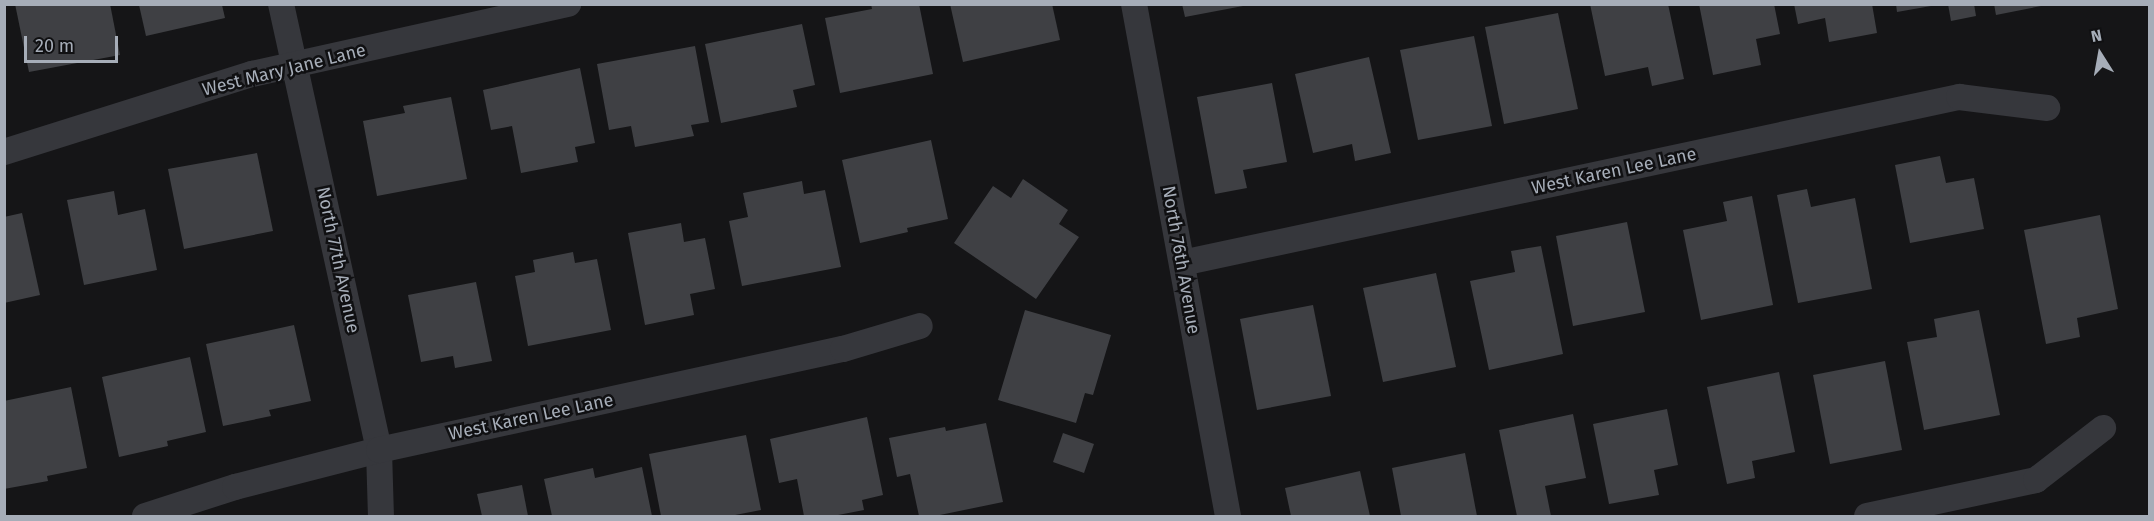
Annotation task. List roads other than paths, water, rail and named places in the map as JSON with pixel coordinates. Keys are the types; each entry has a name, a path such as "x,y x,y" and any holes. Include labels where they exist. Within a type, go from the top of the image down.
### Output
{"street":[{"name":"North 77th Avenue","path":"281,4 379,450 381,516"},
{"name":"West Mary Jane Lane","path":"4,152 252,74 568,4"},
{"name":"North 76th Avenue","path":"1134,4 1228,516"},
{"name":"West Karen Lee Lane","path":"1182,263 1959,97 2048,108"},
{"name":"West Karen Lee Lane","path":"145,516 235,487 379,450 843,349 920,326"},
{"path":"1868,516 2036,480 2103,428"}]}
